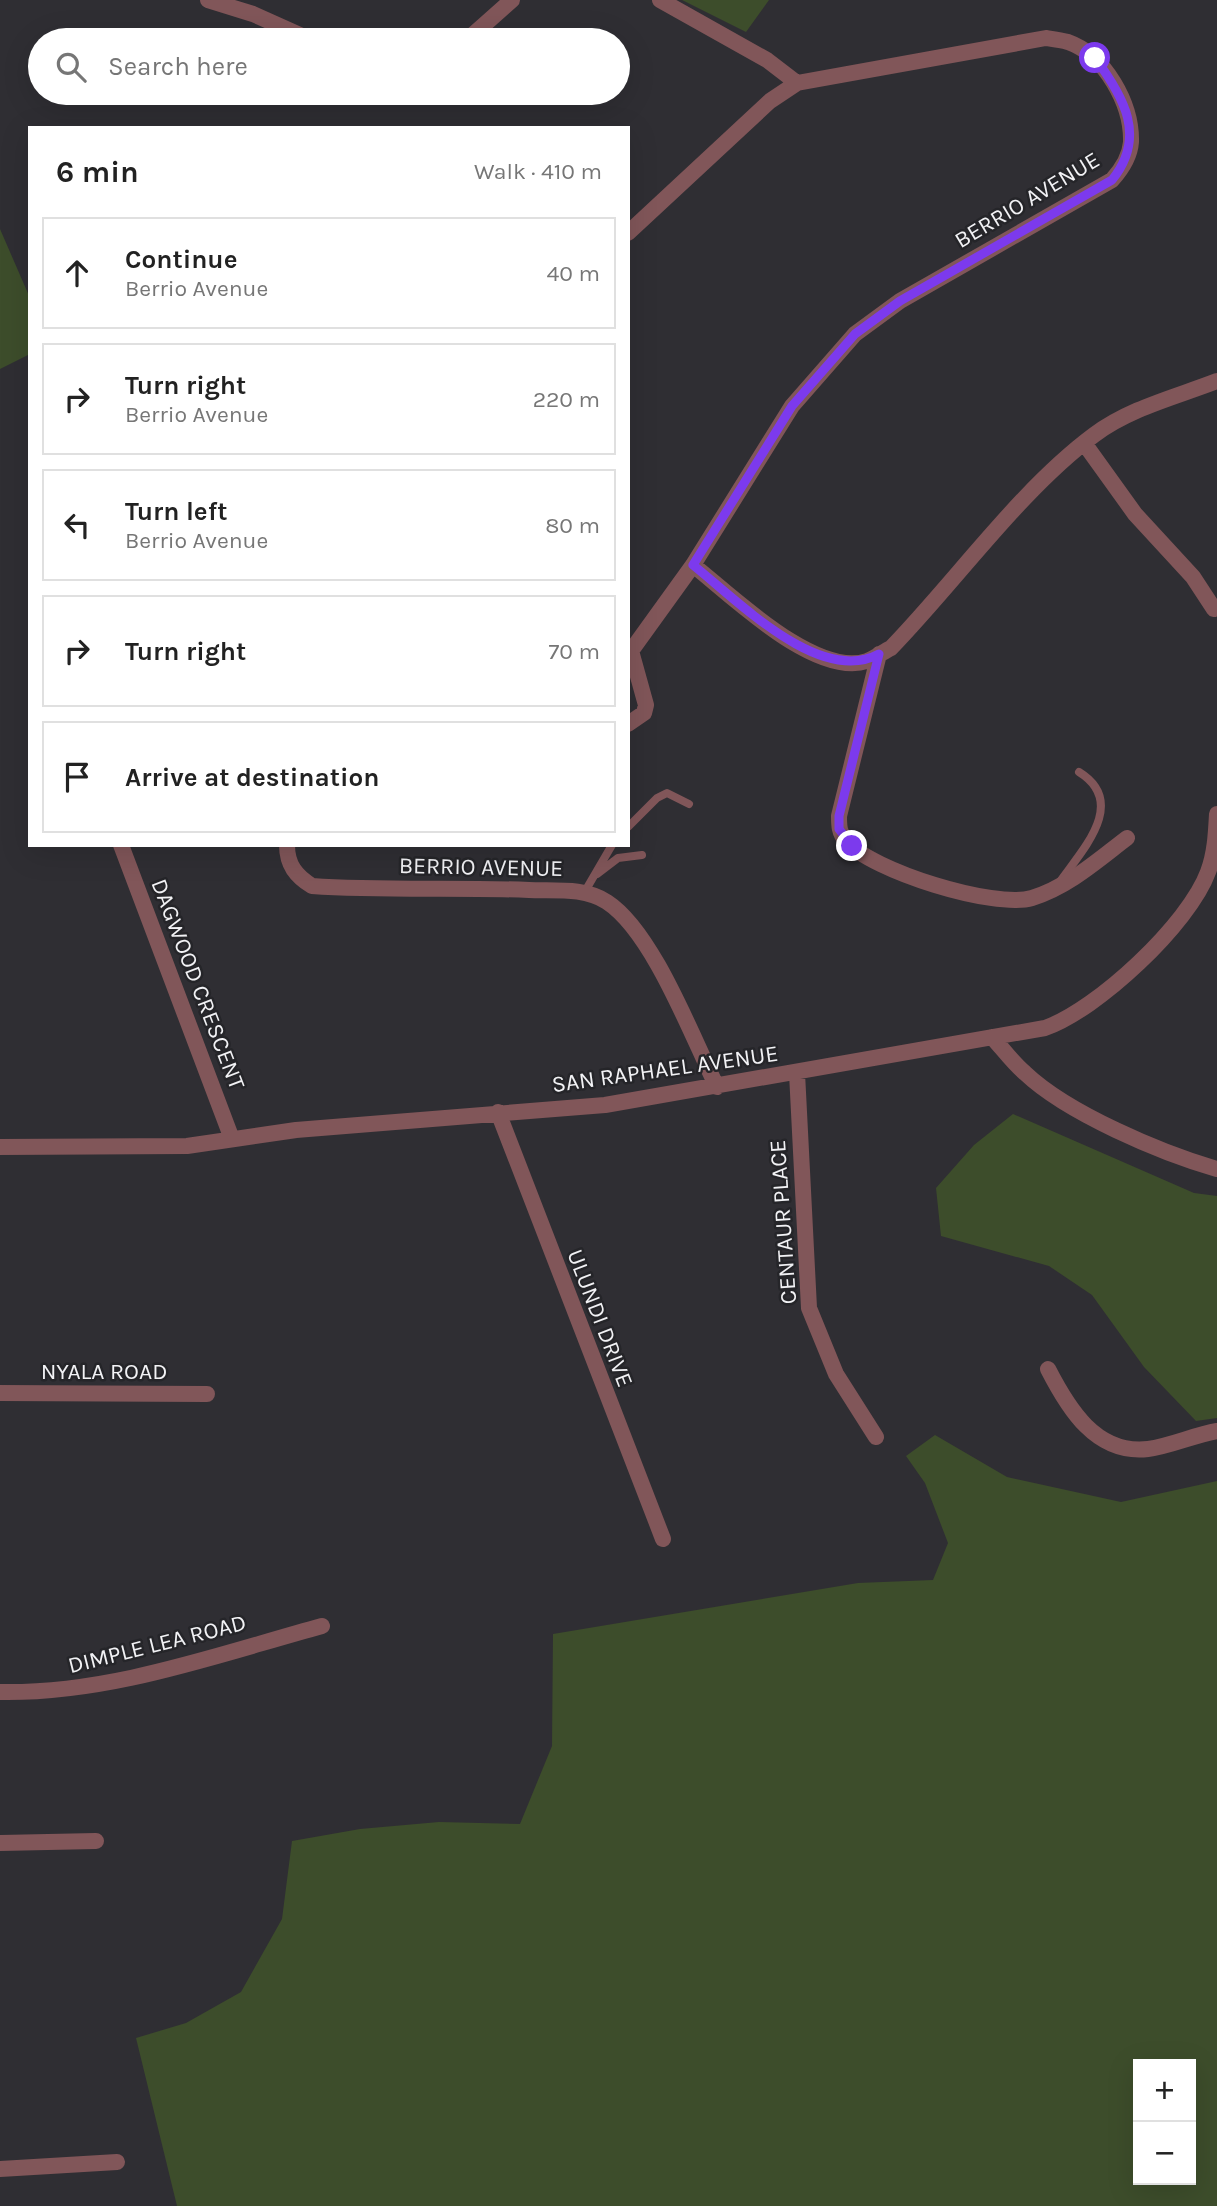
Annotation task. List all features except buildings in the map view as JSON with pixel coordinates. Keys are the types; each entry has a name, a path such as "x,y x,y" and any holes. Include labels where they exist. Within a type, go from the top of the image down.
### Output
{"street":[{"path":"208,0 253,14 284,28"},
{"path":"480,28 512,0"},
{"path":"660,0 766,60 797,83"},
{"name":"BERRIO AVENUE","path":"630,231 770,101 797,83 1046,38 1069,42 1095,58 1116,86 1127,112 1131,144 1123,167 1112,180 900,301 855,334 792,406 693,565 631,651 646,705 644,713 630,723"},
{"path":"693,565 768,625 811,652 839,662 866,662 891,648 1035,489 1084,443 1124,416 1217,381"},
{"path":"1084,443 1135,514 1193,577 1214,609"},
{"path":"879,654 839,816 839,829 844,839 876,862 914,880 1005,900 1030,899 1055,888 1127,838"},
{"name":"SAN RAPHAEL AVENUE","path":"0,1147 187,1146 296,1130 606,1105 797,1073 1065,1021 1113,988 1197,894 1208,871 1217,814"},
{"name":"DAGWOOD CRESCENT","path":"122,847 232,1139"},
{"name":"BERRIO AVENUE","path":"287,847 287,858 297,877 312,886 455,887 584,893 606,901 627,920 651,952 718,1087"},
{"path":"992,1037 1025,1074 1052,1095 1095,1119 1217,1169"},
{"name":"CENTAUR PLACE","path":"797,1073 809,1308 836,1374 876,1437"},
{"name":"ULUNDI DRIVE","path":"498,1112 663,1539"},
{"path":"1048,1368 1066,1404 1078,1419 1101,1438 1119,1448 1149,1449 1217,1431"},
{"name":"NYALA ROAD","path":"0,1393 207,1394"},
{"name":"DIMPLE LEA ROAD","path":"0,1692 76,1690 112,1683 322,1626"},
{"path":"0,1843 96,1841"},
{"path":"0,2169 117,2162"}],"lane":[{"path":"1055,888 1102,818 1102,804 1096,787 1079,772"},
{"path":"630,825 657,798 667,793 689,804"},
{"path":"584,893 611,847"},
{"path":"594,876 618,858 642,855"}],"green space":[{"path":"682,0 769,0 746,32"},
{"path":"0,229 28,293 28,355 0,369"},
{"path":"1013,1114 1194,1193 1217,1196 1217,1418 1196,1421 1144,1367 1092,1295 1049,1266 941,1236 936,1188 974,1145"},
{"path":"935,1435 1007,1477 1121,1502 1217,1481 1217,2206 177,2206 136,2038 186,2023 241,1992 282,1919 292,1841 360,1829 439,1822 520,1824 552,1746 553,1634 858,1583 933,1580 948,1543 925,1483 906,1456"}],"route":[{"path":"852,846 844,839 839,829 839,816 879,654 866,662 839,662 811,652 768,625 693,565 792,406 855,334 900,301 1112,180 1123,167 1131,144 1127,112 1116,86 1095,58"}]}
